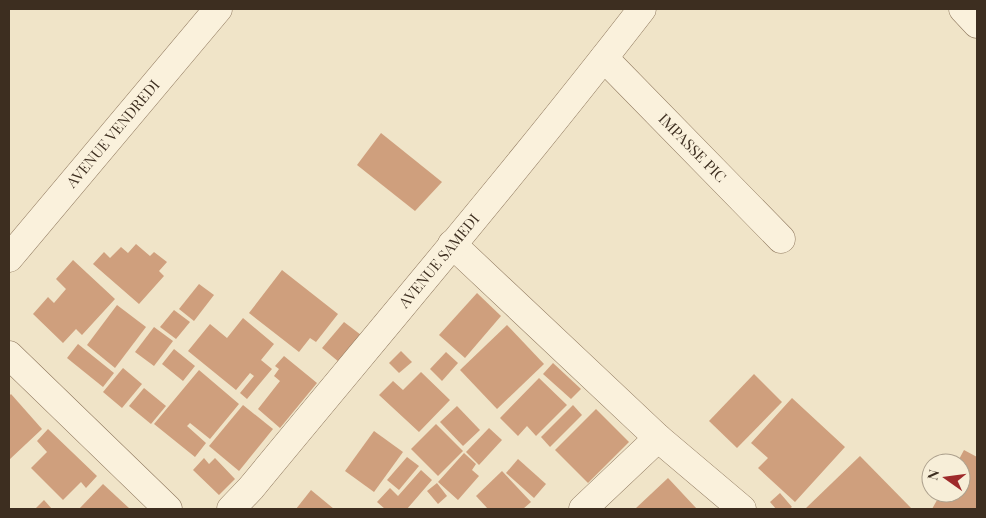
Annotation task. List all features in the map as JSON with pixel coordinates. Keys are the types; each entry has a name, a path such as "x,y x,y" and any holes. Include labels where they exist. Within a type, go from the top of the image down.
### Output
{"street":[{"name":"AVENUE VENDREDI","path":"9,258 218,9"},
{"name":"AVENUE SAMEDI","path":"231,509 251,488 452,244 642,9"},
{"path":"963,9 977,24"},
{"name":"IMPASSE PIC","path":"604,58 781,239"},
{"path":"452,244 658,438 742,509"},
{"path":"9,355 168,509"},
{"path":"583,509 658,438"}],"building":[{"path":"381,133 442,182 415,211 357,165"},
{"path":"136,244 150,256 154,252 167,262 159,271 164,276 139,304 93,264 104,252 110,258 121,247 128,253"},
{"path":"73,260 115,299 82,335 76,329 63,343 33,314 48,297 54,303 66,289 56,279"},
{"path":"282,270 338,314 316,342 310,338 299,352 249,313"},
{"path":"199,284 214,295 194,321 179,309"},
{"path":"477,293 501,316 465,358 439,335"},
{"path":"117,305 146,327 115,368 87,345"},
{"path":"174,310 190,322 176,339 160,327"},
{"path":"243,318 274,344 261,360 272,369 247,399 240,393 254,376 250,373 236,390 188,351 210,324 227,338"},
{"path":"344,322 361,335 339,362 322,348"},
{"path":"507,325 544,364 497,409 460,370"},
{"path":"154,327 173,341 154,366 135,352"},
{"path":"78,344 114,373 103,387 67,358"},
{"path":"174,349 195,366 183,381 162,364"},
{"path":"401,351 412,362 399,373 389,363"},
{"path":"446,352 458,363 442,381 430,369"},
{"path":"284,356 317,383 280,428 258,409 280,381 274,376 279,369 275,366"},
{"path":"553,363 581,389 571,399 543,374"},
{"path":"123,368 142,384 122,408 103,392"},
{"path":"199,370 239,404 210,439 190,423 187,426 206,443 195,457 154,424"},
{"path":"421,372 450,400 419,432 379,395 393,381 403,390"},
{"path":"754,374 782,402 737,448 709,421"},
{"path":"539,378 567,405 536,436 527,426 518,436 500,418"},
{"path":"144,388 166,406 151,424 129,406"},
{"path":"11,394 42,429 9,460 9,396"},
{"path":"792,398 845,447 795,502 758,468 768,458 751,443"},
{"path":"243,405 273,429 239,471 209,446"},
{"path":"573,405 582,415 550,447 541,437"},
{"path":"457,406 480,430 463,446 440,422"},
{"path":"596,409 629,442 588,483 555,450"},
{"path":"436,424 463,451 438,476 411,449"},
{"path":"489,428 502,440 479,465 466,452"},
{"path":"48,429 97,476 86,488 81,482 63,500 31,468 47,452 37,441"},
{"path":"374,431 403,452 374,492 345,471"},
{"path":"464,453 476,464 472,470 479,476 458,500 438,482"},
{"path":"971,454 977,457 977,509 932,509 935,503 971,503"},
{"path":"860,456 912,509 805,509"},
{"path":"407,457 419,466 399,490 387,480"},
{"path":"204,458 209,464 215,458 235,479 219,495 193,470"},
{"path":"518,459 546,484 534,498 506,473"},
{"path":"421,470 432,480 407,509 385,509 377,502 390,488 398,496"},
{"path":"502,471 531,502 523,509 488,509 476,496"},
{"path":"668,478 697,509 635,509"},
{"path":"437,483 447,496 438,504 427,491"},
{"path":"103,484 130,509 79,509"},
{"path":"311,490 334,509 296,509"},
{"path":"780,493 792,507 789,509 776,509 770,502"},
{"path":"44,500 52,509 35,509"}]}
